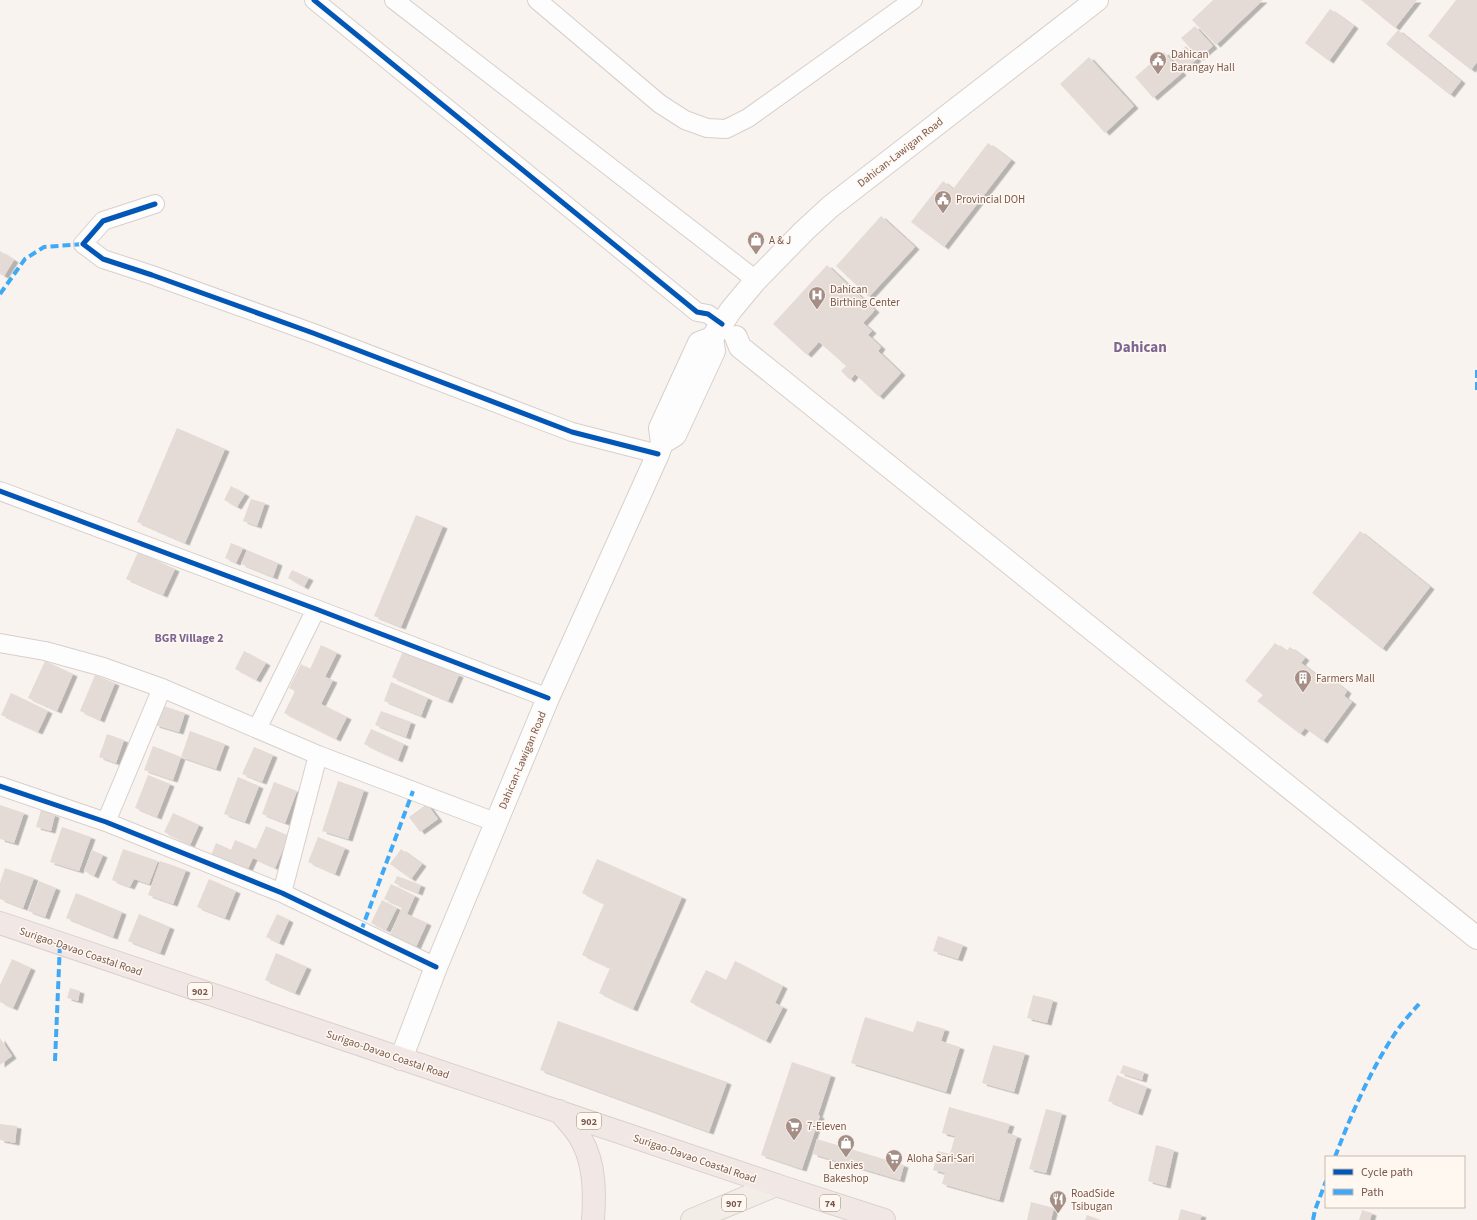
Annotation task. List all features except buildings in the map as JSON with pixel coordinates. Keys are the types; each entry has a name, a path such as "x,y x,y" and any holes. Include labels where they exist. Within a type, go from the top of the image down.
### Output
{"highway":[{"name":"Surigao-Davao Coastal Road","path":"0,923 776,1185"},
{"path":"559,1111 582,1140 590,1159 594,1201 592,1220"},
{"name":"74","path":"776,1185 884,1220"}],"main road":[{"name":"Dahican-Lawigan Road","path":"401,1059 436,967 495,822 548,698 660,449 675,435 714,351 720,328 756,280 804,231 830,208 1097,0"},
{"path":"720,328 749,336 1477,923"},
{"path":"720,328 740,347 1477,938"},
{"name":"907","path":"692,1220 776,1185"}],"street":[{"path":"314,0 697,312 720,328"},
{"path":"330,0 704,303 720,328"},
{"path":"394,0 756,280"},
{"path":"537,0 660,104 685,120 707,128 726,129 748,118 913,0"},
{"path":"155,204 103,221 83,244 103,259 313,333 572,432 660,449"},
{"path":"0,491 316,609 548,698"},
{"path":"257,729 316,609"},
{"path":"0,642 45,651 103,667 162,688 318,755 495,822"},
{"path":"106,822 162,688"},
{"path":"282,893 318,755"},
{"path":"0,786 106,822 282,893 436,967"}],"marked path":[{"path":"0,294 25,259 44,247 83,244"},
{"path":"1477,370 1477,394"},
{"path":"361,931 413,791"},
{"path":"55,1061 60,943"},
{"path":"1335,1156 1354,1110 1376,1064 1397,1031 1419,1004"},
{"path":"1313,1220 1315,1210 1325,1184"}],"cycle path":[{"path":"314,0 697,312 708,314 722,324"},
{"path":"155,204 103,221 83,244 103,259 313,333 572,432 658,454"},
{"path":"0,491 316,609 548,698"},
{"path":"0,786 106,822 282,893 436,967"}],"place":[{"name":"Dahican Barangay Hall","path":"1158,75"},
{"name":"Provincial DOH","path":"943,214"},
{"name":"A & J","path":"756,255"},
{"name":"Dahican Birthing Center","path":"817,310"},
{"name":"Farmers Mall","path":"1303,693"},
{"name":"7-Eleven","path":"794,1141"},
{"name":"Lenxies Bakeshop","path":"846,1158"},
{"name":"Aloha Sari-Sari","path":"894,1173"},
{"name":"RoadSide Tsibugan","path":"1058,1214"}],"district":[{"name":"Dahican","path":"1140,347"},
{"name":"BGR Village 2","path":"189,638"}]}
